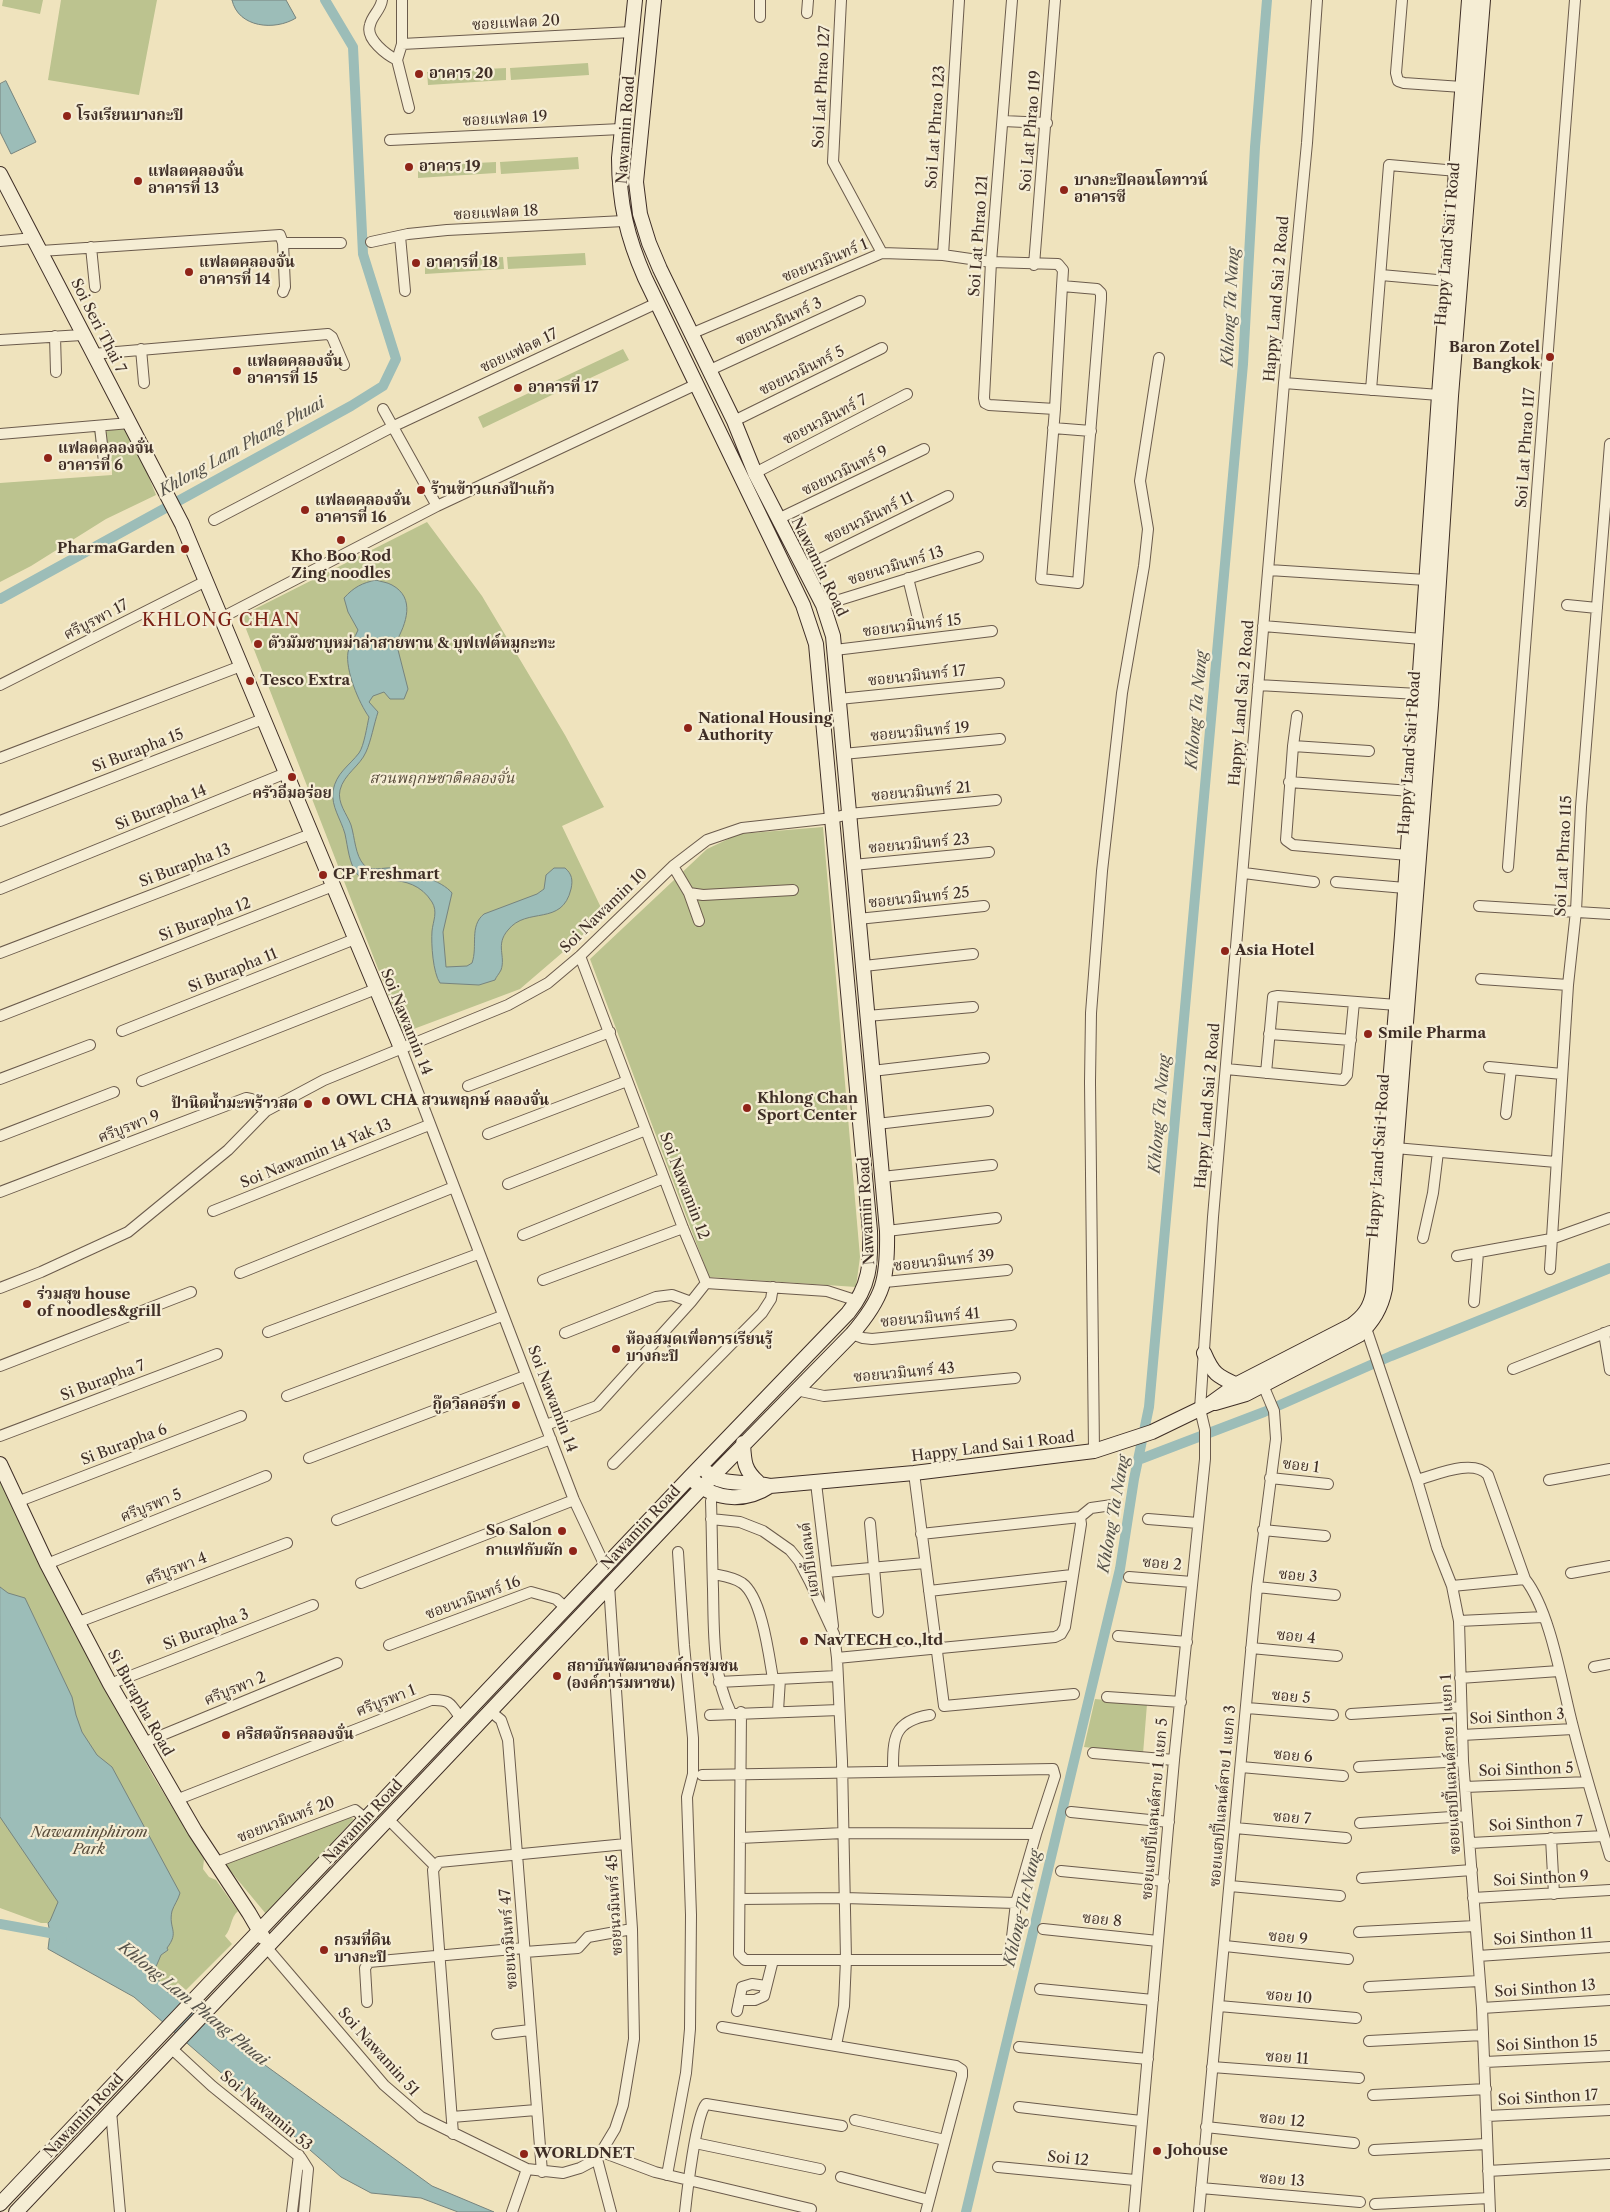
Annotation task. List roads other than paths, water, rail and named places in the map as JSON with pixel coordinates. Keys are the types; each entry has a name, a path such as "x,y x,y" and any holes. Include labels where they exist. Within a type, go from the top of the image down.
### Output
{"main road":[{"name":"Nawamin Road","path":"0,2204 858,1302 868,1275 870,1231 819,663 813,630 803,605 698,384 657,304 633,250 624,221 619,185 621,129 635,0"},
{"name":"Nawamin Road","path":"20,2210 111,2111 702,1487 852,1334 872,1310 885,1282 888,1262 887,1231 864,966 852,865 835,650 829,620 823,604 756,473 734,421 649,243 640,214 636,182 654,0"},
{"name":"Happy Land Sai 1 Road","path":"1402,1006 1408,855 1418,792 1418,694 1426,580 1445,396 1448,281 1464,172 1462,86 1469,0"},
{"name":"Happy Land Sai 1 Road","path":"712,1477 731,1482 764,1484 816,1483 1094,1451 1152,1432 1205,1406 1237,1385 1260,1380 1359,1335 1373,1293 1398,1050 1445,396 1464,172 1483,0"},
{"name":"Soi Seri Thai 7","path":"0,174 41,251 82,335 167,493"},
{"name":"Soi Nawamin 14","path":"167,493 206,581 400,1048"},
{"name":"Happy Land Sai 1 Road","path":"1364,1323 1378,1312 1385,1289 1395,1148 1398,1050"},
{"path":"1204,1353 1211,1370 1219,1378 1237,1385"},
{"name":"Happy Land Sai 1 Road","path":"1205,1406 1236,1398 1260,1380"},
{"path":"744,1443 744,1464 749,1475 764,1484"},
{"name":"Si Burapha Road","path":"0,1464 76,1623 176,1800 214,1863 260,1930 267,1948"},
{"path":"701,1466 712,1477"},
{"path":"690,1477 716,1499"},
{"name":"Happy Land Sai 1 Road","path":"687,1503 758,1494 764,1484"}],"street":[{"path":"382,0 369,29 380,49 397,60"},
{"path":"402,0 402,44 397,60 408,108"},
{"path":"760,0 760,17"},
{"path":"807,13 808,0"},
{"name":"Soi Lat Phrao 127","path":"842,0 833,162 882,254"},
{"name":"Soi Lat Phrao 123","path":"943,255 959,0"},
{"name":"Soi Lat Phrao 121","path":"1012,0 991,262 984,398 985,403 989,405 1055,409"},
{"name":"Soi Lat Phrao 119","path":"1034,265 1047,123 1055,0"},
{"name":"Happy Land Sai 2 Road","path":"1205,1406 1204,1353 1226,1069 1284,383 1307,143 1317,0"},
{"path":"1402,0 1396,73 1398,80 1404,83 1462,86"},
{"name":"Soi Lat Phrao 117","path":"1508,867 1575,0"},
{"name":"ซอยแฟลต 20","path":"402,44 632,32"},
{"path":"1003,121 1047,123"},
{"name":"ซอยแฟลต 19","path":"390,140 621,129"},
{"path":"1371,390 1389,165 1464,172"},
{"name":"ซอยแฟลต 18","path":"371,242 447,230 624,221"},
{"path":"41,251 280,235 283,243 285,287 283,292"},
{"path":"400,236 405,291"},
{"path":"0,240 34,238"},
{"path":"283,243 341,243"},
{"path":"90,247 95,287"},
{"name":"ซอยนวมินทร์ 1","path":"693,333 882,254 943,255 991,262 1034,265 1058,264 1063,270 1062,286"},
{"path":"1381,275 1448,281"},
{"path":"1062,286 1097,289 1100,293 1091,431 1078,582 1041,579 1055,409 1062,286"},
{"name":"ซอยนวมินทร์ 3","path":"710,370 860,301"},
{"name":"ซอยแฟลต 17","path":"214,520 394,426 657,304"},
{"path":"93,354 328,334 332,337 344,365"},
{"path":"0,340 82,335"},
{"path":"54,336 56,372"},
{"name":"ซอยนวมินทร์ 5","path":"734,421 882,348"},
{"path":"141,349 144,383"},
{"path":"1094,1451 1090,1090 1091,1013 1103,862 1122,693 1144,566 1148,530 1140,482 1159,358"},
{"path":"1284,383 1445,396"},
{"path":"221,618 437,506 698,384"},
{"name":"ซอยนวมินทร์ 7","path":"756,473 907,394"},
{"path":"382,409 394,426 437,506"},
{"path":"0,434 130,423"},
{"path":"100,426 104,462"},
{"path":"1053,428 1091,431"},
{"name":"Soi Lat Phrao 115","path":"1550,1269 1568,985 1576,911 1581,807 1597,608 1606,557 1610,444"},
{"name":"ซอยนวมินทร์ 9","path":"778,519 924,449"},
{"name":"ซอยนวมินทร์ 11","path":"804,567 948,496"},
{"name":"ซอยนวมินทร์ 13","path":"823,604 978,557"},
{"path":"1269,570 1426,580"},
{"path":"908,578 919,623"},
{"name":"ศรีบูรพา 17","path":"0,685 206,581"},
{"path":"1568,605 1597,608"},
{"path":"1263,626 1422,639"},
{"name":"ซอยนวมินทร์ 15","path":"835,650 992,631"},
{"path":"0,758 241,666"},
{"name":"ซอยนวมินทร์ 17","path":"839,699 998,683"},
{"path":"1258,685 1418,694"},
{"path":"1297,716 1286,840 1289,843 1408,855"},
{"name":"Si Burapha 15","path":"2,820 263,719"},
{"name":"ซอยนวมินทร์ 19","path":"844,754 1000,739"},
{"path":"1293,746 1369,751"},
{"name":"Si Burapha 14","path":"0,889 286,773"},
{"path":"1290,782 1418,792"},
{"name":"ซอยนวมินทร์ 21","path":"833,818 849,814 996,800"},
{"name":"Soi Nawamin 10","path":"0,1288 41,1272 128,1232 228,1150 266,1111 324,1080 528,995 548,983 580,956 673,866 707,840 764,825 833,818"},
{"name":"Si Burapha 13","path":"0,953 311,834"},
{"name":"ซอยนวมินทร์ 23","path":"852,865 989,852"},
{"path":"673,866 689,892 698,921"},
{"path":"1244,873 1314,882"},
{"path":"1336,882 1406,888"},
{"name":"Si Burapha 12","path":"0,1016 333,886"},
{"path":"689,892 703,894 793,890"},
{"name":"ซอยนวมินทร์ 25","path":"858,919 984,906"},
{"path":"1479,906 1610,914"},
{"name":"Si Burapha 11","path":"122,1031 355,939"},
{"path":"864,966 973,954"},
{"name":"Soi Nawamin 12","path":"580,956 683,1228 706,1283"},
{"path":"1481,979 1568,985"},
{"path":"142,1081 376,989"},
{"path":"1266,1073 1273,997 1402,1006"},
{"path":"1226,1069 1343,1080 1347,1075 1354,1002"},
{"path":"867,1016 973,1006"},
{"path":"468,1086 610,1032"},
{"path":"1269,1034 1351,1040"},
{"path":"0,1079 90,1045"},
{"name":"Soi Nawamin 14","path":"400,1048 574,1500 605,1566"},
{"path":"872,1072 984,1058"},
{"path":"1489,1067 1562,1074"},
{"path":"1506,1114 1511,1069"},
{"path":"488,1134 627,1081"},
{"path":"0,1136 114,1092"},
{"name":"ศรีบูรพา 9","path":"0,1192 246,1098 251,1099 266,1111"},
{"path":"877,1124 988,1111"},
{"name":"Soi Nawamin 14 Yak 13","path":"213,1211 429,1125"},
{"path":"508,1184 646,1130"},
{"path":"1395,1148 1556,1162"},
{"path":"1424,1238 1438,1152"},
{"path":"882,1177 992,1165"},
{"path":"523,1235 664,1178"},
{"path":"240,1273 454,1187"},
{"path":"887,1231 996,1218"},
{"path":"1457,1256 1551,1239 1610,1218"},
{"path":"542,1280 683,1228"},
{"path":"1474,1302 1478,1253"},
{"path":"268,1332 478,1254"},
{"name":"ซอยนวมินทร์ 39","path":"885,1282 1007,1270"},
{"path":"546,1425 597,1406 706,1283 827,1291 858,1302"},
{"path":"612,1464 762,1313 771,1300 773,1286"},
{"path":"0,1366 191,1292"},
{"path":"566,1333 656,1297 672,1295 691,1302"},
{"path":"287,1396 502,1316"},
{"name":"ซอยแฮปปี้แลนด์สาย 1 แยก 1","path":"1364,1323 1417,1480 1437,1548 1452,1586 1459,1621 1463,1761 1482,2008 1490,2212"},
{"name":"ซอยนวมินทร์ 41","path":"852,1334 872,1339 1011,1326"},
{"path":"1513,1370 1607,1332 1610,1370"},
{"name":"Si Burapha 7","path":"0,1436 217,1354"},
{"path":"309,1458 525,1376"},
{"name":"ซอยนวมินทร์ 43","path":"796,1390 824,1396 1015,1378"},
{"name":"ซอยแฮปปี้แลนด์สาย 1 แยก 3","path":"1199,2212 1257,1587 1276,1440 1274,1411 1260,1380"},
{"name":"ซอยแฮปปี้แลนด์สาย 1 แยก 5","path":"1134,2212 1135,2180 1148,2059 1168,1822 1206,1443 1205,1406"},
{"name":"Si Burapha 6","path":"17,1502 241,1416"},
{"path":"337,1520 551,1440"},
{"path":"1417,1480 1467,1467 1483,1469 1488,1475 1525,1579 1534,1590 1544,1617 1573,1729 1610,1856"},
{"path":"1549,1480 1610,1469"},
{"path":"914,1473 944,1706 1074,1694"},
{"name":"ศรีบูรพา 5","path":"47,1564 266,1476"},
{"name":"ซอย 1","path":"1270,1478 1328,1484"},
{"name":"แฮปปี้แลนด์","path":"816,1483 837,1658 842,1772 846,1959 844,2006 836,2045"},
{"path":"702,1775 740,1775 893,1771 1054,1769 1055,1776 1016,1903 1010,1954 1004,1960 744,1960 739,1954 740,1775 736,1712 719,1682 714,1636 711,1519 716,1499"},
{"path":"361,1583 574,1500"},
{"path":"921,1534 1080,1517 1091,1508 1112,1505"},
{"path":"837,1658 1055,1637 1061,1634 1065,1627 1072,1575 1082,1524 1080,1517"},
{"path":"1148,1518 1198,1523"},
{"path":"711,1519 740,1522 763,1530 790,1550 803,1568 834,1634"},
{"path":"870,1524 878,1612"},
{"path":"1263,1530 1325,1536"},
{"name":"ศรีบูรพา 4","path":"76,1623 287,1543"},
{"path":"667,2175 686,2073 690,2029 691,1915 687,1797 693,1774 693,1738 678,1552"},
{"path":"827,1572 925,1563"},
{"path":"1571,1573 1610,1566"},
{"path":"713,1574 732,1578 743,1584 752,1593 764,1627 777,1679 778,1711"},
{"path":"929,1591 1072,1575"},
{"name":"ซอย 2","path":"1129,1577 1192,1582"},
{"path":"1452,1586 1525,1579"},
{"name":"ซอยนวมินทร์ 45","path":"600,2156 615,2129 623,2105 634,2039 632,1928 609,1585"},
{"name":"ซอย 3","path":"1257,1587 1335,1595"},
{"name":"ซอยนวมินทร์ 16","path":"389,1645 531,1592 556,1599 566,1608"},
{"name":"Si Burapha 3","path":"110,1684 312,1604"},
{"path":"1459,1621 1544,1617"},
{"path":"1118,1636 1187,1642"},
{"name":"ซอย 4","path":"1252,1648 1337,1656"},
{"name":"ศรีบูรพา 2","path":"143,1743 337,1663"},
{"path":"1594,1667 1610,1664"},
{"path":"1460,1678 1559,1672"},
{"path":"719,1682 837,1676"},
{"path":"1107,1697 1181,1702"},
{"name":"ศรีบูรพา 1","path":"176,1800 431,1700 444,1700 451,1704 461,1719"},
{"path":"1350,1714 1461,1707"},
{"name":"ซอย 5","path":"1247,1708 1333,1715"},
{"path":"710,1714 839,1710"},
{"name":"ซอยนวมินทร์ 47","path":"490,1712 501,1720 508,1740 542,2172"},
{"path":"893,1771 894,1741 897,1730 915,1718 930,1715"},
{"name":"Soi Sinthon 3","path":"1462,1736 1573,1729"},
{"path":"1093,1753 1174,1760"},
{"path":"1359,1767 1463,1761"},
{"name":"ซอย 6","path":"1241,1767 1343,1776"},
{"name":"Soi Sinthon 5","path":"1465,1787 1588,1782"},
{"name":"ซอยนวมินทร์ 20","path":"214,1863 355,1810 366,1819"},
{"path":"1071,1812 1168,1822"},
{"path":"1360,1823 1467,1816"},
{"path":"388,1819 435,1866"},
{"name":"ซอย 7","path":"1235,1828 1346,1838"},
{"path":"740,1838 843,1833 1036,1834"},
{"name":"Soi Sinthon 7","path":"1470,1843 1604,1836"},
{"path":"1552,1838 1554,1894"},
{"path":"453,2134 441,1954 433,1870 435,1866 439,1862 626,1844"},
{"path":"1362,1878 1472,1870"},
{"path":"1061,1871 1164,1881"},
{"path":"1230,1886 1340,1896"},
{"name":"Soi Sinthon 9","path":"1473,1898 1610,1890"},
{"path":"740,1899 844,1898 1016,1903"},
{"path":"1359,1932 1475,1926"},
{"path":"367,2002 365,1968 369,1962 441,1954 578,1948 588,1936 632,1928"},
{"name":"ซอย 8","path":"1044,1929 1158,1941"},
{"name":"ซอย 9","path":"1225,1946 1348,1959"},
{"name":"Soi Sinthon 11","path":"1478,1956 1610,1947"},
{"name":"Soi Nawamin 51","path":"267,1948 384,2086 420,2117 527,2169 542,2172"},
{"path":"739,2000 760,2000 764,1996 772,1960"},
{"path":"1369,1987 1479,1981"},
{"path":"736,2011 739,1992 746,1985 766,1986"},
{"path":"1040,1990 1153,2000"},
{"name":"Soi Sinthon 13","path":"1482,2008 1610,2000"},
{"name":"ซอย 10","path":"1219,2006 1356,2018"},
{"path":"722,2027 956,2066 962,2070 926,2212"},
{"path":"497,2034 530,2030"},
{"path":"1369,2041 1483,2035"},
{"name":"Soi Nawamin 53","path":"175,2044 212,2086 298,2155 306,2164 308,2169 304,2212"},
{"path":"1019,2047 1148,2059"},
{"name":"Soi Sinthon 15","path":"1485,2062 1610,2056"},
{"name":"ซอย 11","path":"1212,2067 1359,2078"},
{"path":"1373,2095 1486,2089"},
{"path":"685,2212 695,2143 702,2109 706,2104 842,2126"},
{"path":"1019,2108 1141,2121"},
{"path":"452,2117 536,2110"},
{"name":"Soi Sinthon 17","path":"1487,2116 1610,2110"},
{"path":"111,2111 120,2212"},
{"path":"855,2120 945,2140"},
{"name":"ซอย 12","path":"1206,2127 1354,2143"},
{"path":"695,2143 820,2169"},
{"path":"1374,2150 1486,2144"},
{"path":"292,2212 298,2155"},
{"path":"600,2156 611,2212"},
{"path":"542,2172 563,2173 580,2168 600,2156 796,2210 811,2209"},
{"path":"1488,2171 1610,2164"},
{"name":"Soi 12","path":"998,2167 1135,2180"},
{"path":"512,2212 527,2169"},
{"path":"841,2177 929,2200"},
{"name":"ซอย 13","path":"1201,2188 1360,2202"},
{"path":"1375,2204 1489,2198"}],"water":[{"path":"232,0 286,0 296,18 278,25 258,24 242,16"},
{"path":"6,81 36,142 11,154 0,132 0,84"},
{"path":"376,580 390,584 399,590 404,597 407,612 396,642 408,689 404,699 390,699 384,692 373,696 369,702 378,712 368,748 345,779 340,790 341,804 351,825 361,861 370,868 393,868 434,880 452,893 443,932 446,967 467,966 472,963 475,930 479,919 484,914 537,894 544,889 546,875 554,868 565,868 571,877 571,889 566,901 560,908 525,919 516,923 508,930 504,935 501,946 501,970 495,980 479,985 440,983 434,966 432,951 432,931 435,913 432,902 423,891 413,885 402,881 362,878 357,874 350,860 345,834 333,802 333,791 337,779 361,750 369,717 357,695 349,668 348,652 358,630 348,612 344,598 358,586"},
{"path":"0,1587 8,1593 25,1598 72,1697 82,1732 97,1755 112,1767 180,1893 171,1917 173,1938 167,1948 168,1950 161,1955 155,1969 155,1974 164,1989 211,2026 432,2186 494,2212 458,2212 421,2198 371,2193 341,2177 134,1997 48,1949 50,1933 48,1923 58,1902 0,1817"}],"waterway":[{"name":"Khlong Lam Phang Phuai","path":"0,599 351,406 383,386 396,359 363,254 353,47 325,0"},
{"name":"Khlong Ta Nang","path":"966,2212 1120,1569 1134,1479 1149,1407 1243,364 1255,147 1267,0"},
{"path":"1138,1460 1264,1412 1391,1356 1610,1268"},
{"path":"0,1924 50,1933 62,1938"}],"place":[{"name":"อาคาร 20","path":"419,74"},
{"name":"โรงเรียนบางกะปิ","path":"67,116"},
{"name":"อาคาร 19","path":"409,167"},
{"name":"แฟลตคลองจั่น อาคารที่ 13","path":"138,181"},
{"name":"บางกะปิคอนโดทาวน์ อาคารซี","path":"1064,190"},
{"name":"อาคารที่ 18","path":"416,263"},
{"name":"แฟลตคลองจั่น อาคารที่ 14","path":"189,272"},
{"name":"Baron Zotel Bangkok","path":"1550,357"},
{"name":"แฟลตคลองจั่น อาคารที่ 15","path":"237,371"},
{"name":"อาคารที่ 17","path":"518,388"},
{"name":"แฟลตคลองจั่น อาคารที่ 6","path":"48,458"},
{"name":"ร้านข้าวแกงป้าแก้ว","path":"421,490"},
{"name":"แฟลตคลองจั่น อาคารที่ 16","path":"305,510"},
{"name":"Kho Boo Rod Zing noodles","path":"341,540"},
{"name":"PharmaGarden","path":"185,549"},
{"name":"ตัวมัมชาบูหม่าล่าสายพาน & บุฟเฟต์หมูกะทะ","path":"258,644"},
{"name":"Tesco Extra","path":"250,681"},
{"name":"National Housing Authority","path":"688,728"},
{"name":"ครัวอิ่มอร่อย","path":"292,777"},
{"name":"CP Freshmart","path":"323,875"},
{"name":"Asia Hotel","path":"1225,951"},
{"name":"Smile Pharma","path":"1368,1034"},
{"name":"OWL CHA สวนพฤกษ์ คลองจั่น","path":"326,1101"},
{"name":"ป้านิดน้ำมะพร้าวสด","path":"308,1104"},
{"name":"Khlong Chan Sport Center","path":"747,1108"},
{"name":"ร่วมสุข house of noodles&grill","path":"27,1304"},
{"name":"ห้องสมุดเพื่อการเรียนรู้ บางกะปิ","path":"616,1349"},
{"name":"กู๊ดวิลคอร์ท","path":"516,1405"},
{"name":"So Salon","path":"562,1531"},
{"name":"กาแฟกับผัก","path":"573,1551"},
{"name":"NavTECH co.,ltd","path":"804,1641"},
{"name":"สถาบันพัฒนาองค์กรชุมชน (องค์การมหาชน)","path":"557,1676"},
{"name":"คริสตจักรคลองจั่น","path":"226,1735"},
{"name":"กรมที่ดิน บางกะปิ","path":"324,1950"},
{"name":"Johouse","path":"1157,2151"},
{"name":"WORLDNET","path":"524,2154"}],"district":[{"name":"KHLONG CHAN","path":"221,621"}],"park label":[{"name":"สวนพฤกษชาติคลองจั่น","path":"442,779"},
{"name":"Nawaminphirom Park","path":"89,1842"}]}
